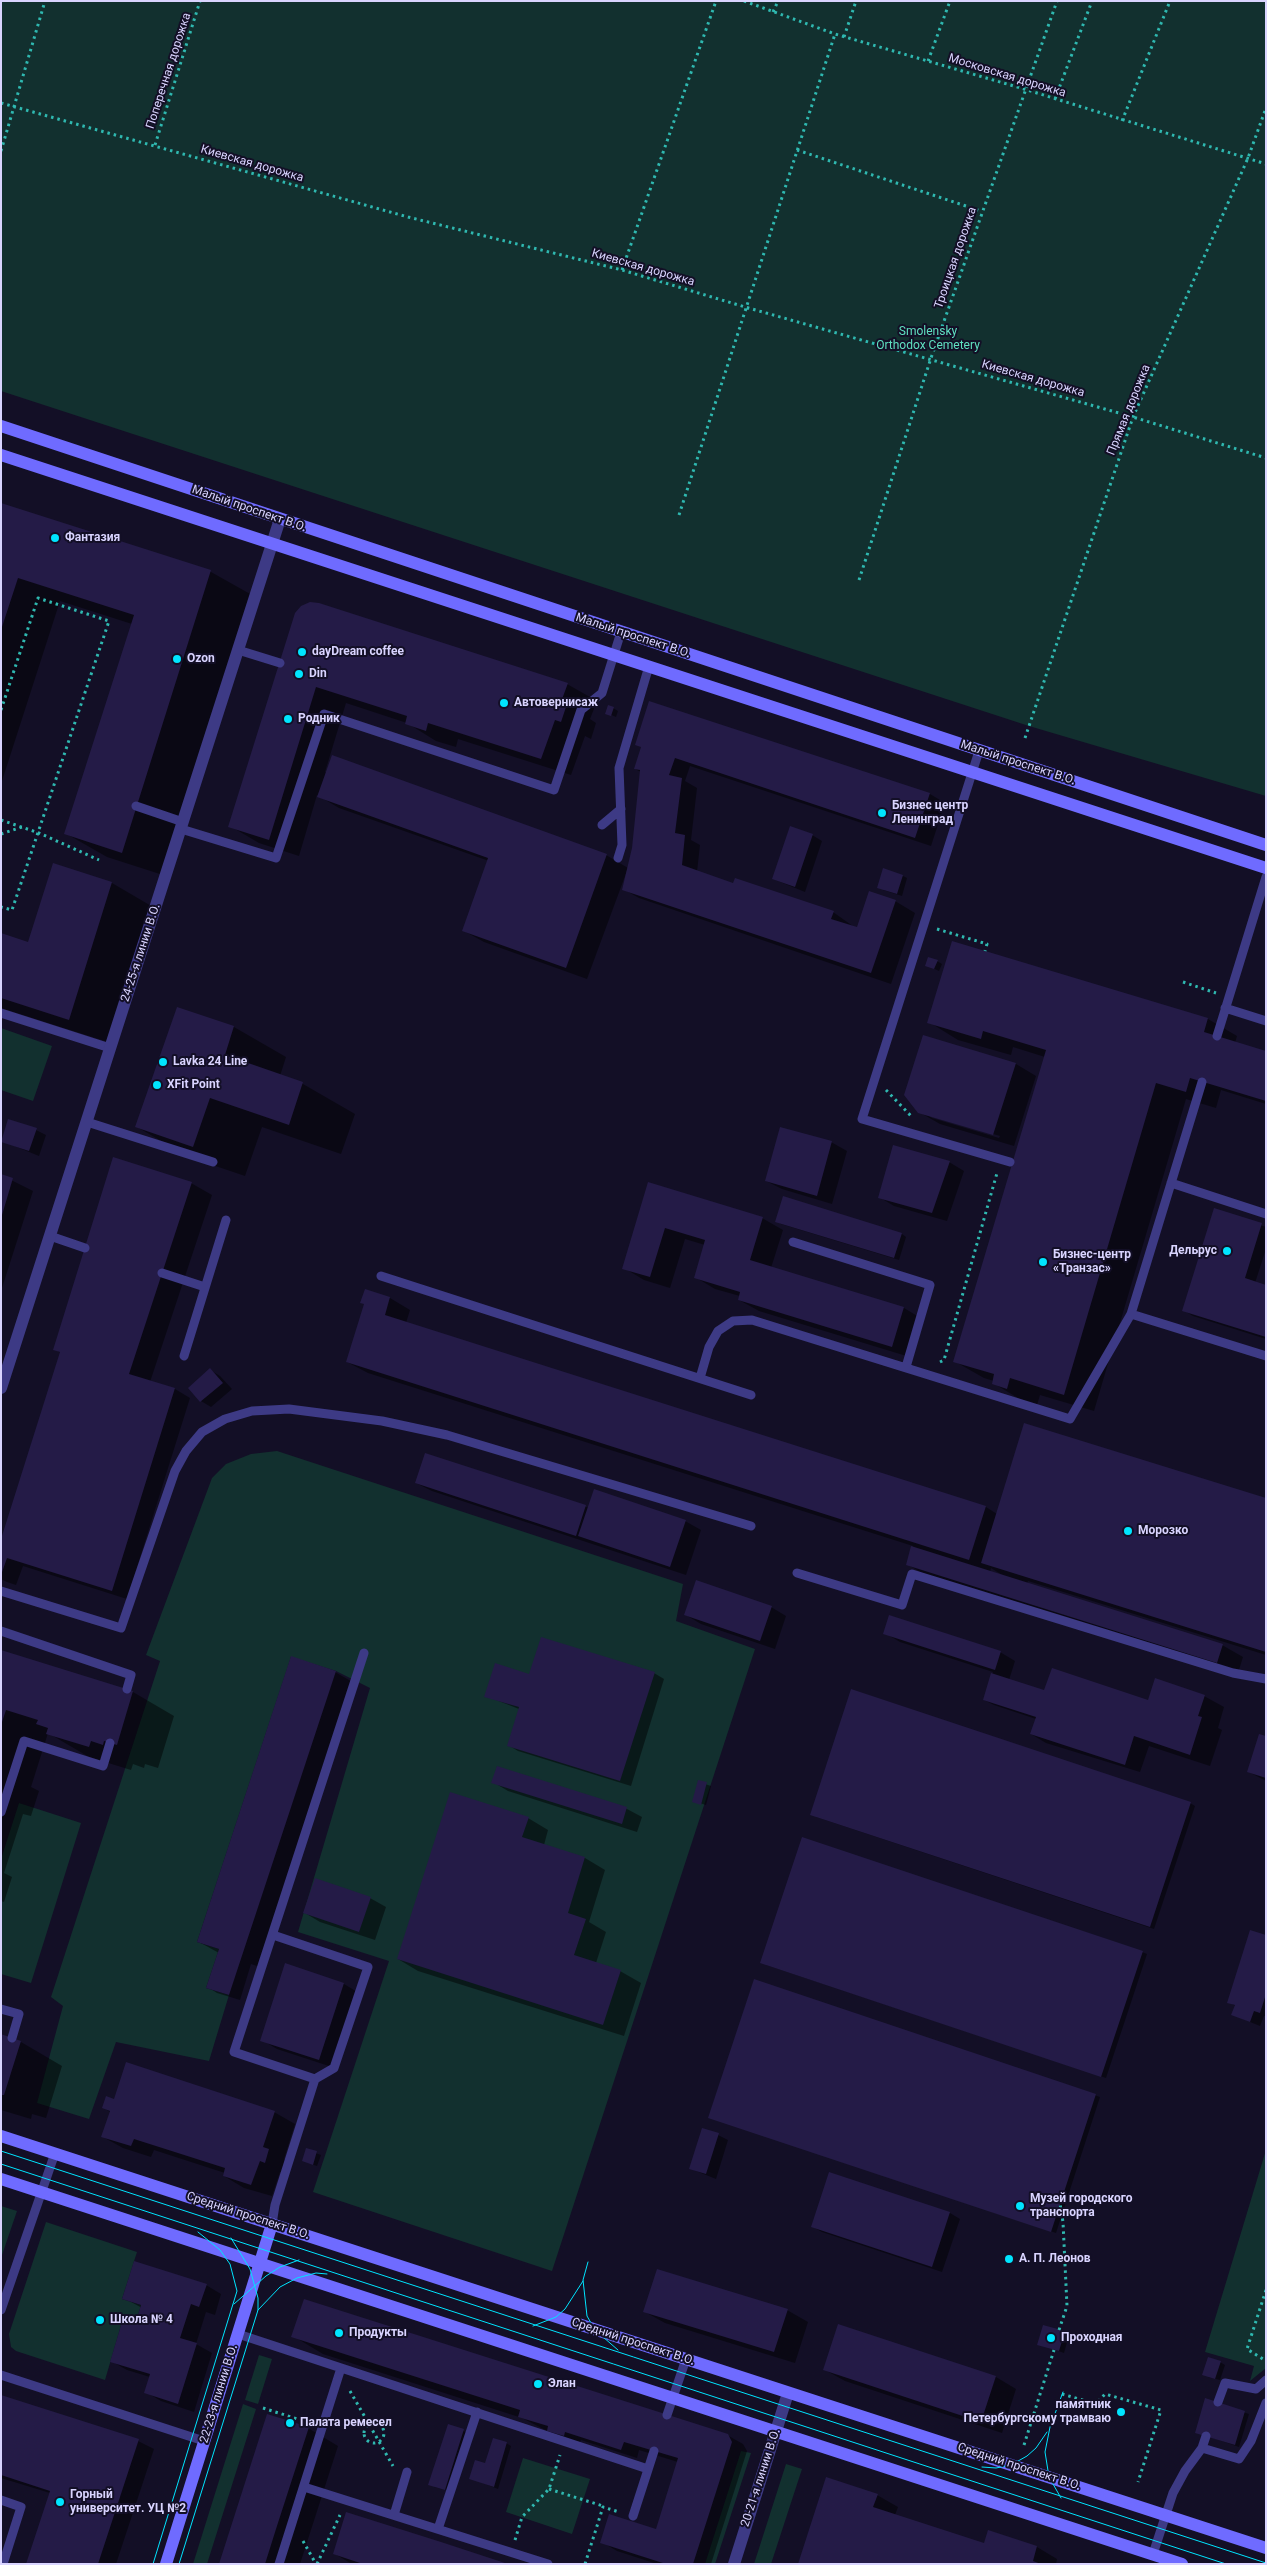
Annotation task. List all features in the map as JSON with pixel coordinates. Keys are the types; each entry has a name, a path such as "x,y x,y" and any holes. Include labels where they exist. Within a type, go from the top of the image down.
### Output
{"main road":[{"name":"Малый проспект В.О.","path":"1,426 1266,845"},
{"name":"Малый проспект В.О.","path":"1,454 1266,868"},
{"name":"Средний проспект В.О.","path":"1,2136 1266,2548"},
{"path":"1,2179 1182,2564"},
{"name":"22-23-я линии В.О.","path":"166,2564 272,2224"}],"street":[{"name":"24-25-я линии В.О.","path":"1,1388 280,519"},
{"name":"20-21-я линии В.О.","path":"734,2564 788,2393"}],"lane":[{"path":"136,806 182,826 276,858 324,714 554,790 581,710 602,693 620,632"},
{"path":"238,650 280,664"},
{"path":"618,858 622,845 619,768 649,666"},
{"path":"979,750 862,1119 1005,1160"},
{"path":"602,825 621,809"},
{"path":"1217,1036 1266,878"},
{"path":"1225,1008 1266,1021"},
{"path":"1,1013 110,1048"},
{"path":"700,1378 709,1347 718,1331 733,1321 752,1320 1070,1419 1131,1314 1202,1082"},
{"path":"87,1122 213,1162"},
{"path":"1171,1183 1266,1214"},
{"path":"184,1356 226,1220"},
{"path":"50,1236 85,1248"},
{"path":"793,1242 930,1284 906,1368"},
{"path":"162,1273 205,1287"},
{"path":"381,1276 751,1395"},
{"path":"1131,1314 1266,1356"},
{"path":"1,1591 121,1628 175,1471 186,1451 202,1432 225,1419 252,1411 289,1409 382,1421 447,1435 751,1526"},
{"path":"797,1573 902,1606 912,1574 1233,1673 1266,1679"},
{"path":"1,1631 131,1675 127,1689"},
{"path":"315,2079 234,2052 364,1653"},
{"path":"1,1812 24,1741 102,1766 110,1743"},
{"path":"272,2224 275,2205 315,2079 334,2068 368,1967 273,1935"},
{"path":"1,2008 19,2014 12,2038"},
{"path":"1,2310 55,2153"},
{"path":"238,2334 648,2469"},
{"path":"667,2414 686,2359"},
{"path":"279,2564 341,2368"},
{"path":"1,2375 204,2441"},
{"path":"1218,2402 1225,2383 1256,2389 1266,2380"},
{"path":"1202,2448 1239,2459 1251,2441 1266,2403"},
{"path":"438,2529 476,2412"},
{"path":"1152,2554 1173,2493 1185,2471 1202,2448 1206,2436"},
{"path":"633,2516 654,2451"},
{"path":"394,2515 408,2472"},
{"path":"304,2487 548,2564"},
{"path":"1,2500 21,2507 4,2564"}],"path":[{"path":"1,151 12,107 45,1"},
{"name":"Поперечная дорожка","path":"155,145 200,1"},
{"path":"622,270 716,1"},
{"name":"Московская дорожка","path":"744,1 844,37 1024,89 1122,121 1266,164"},
{"path":"773,12 778,1"},
{"path":"844,37 856,1"},
{"path":"928,61 950,1"},
{"name":"Троицкая дорожка","path":"859,580 930,358 1024,89 1057,1"},
{"path":"1055,99 1092,1"},
{"path":"1122,121 1170,1"},
{"path":"679,515 835,34"},
{"name":"Киевская дорожка","path":"1,103 408,217 622,270 745,307 1133,417 1266,458"},
{"name":"Прямая дорожка","path":"1025,738 1133,417 1248,158 1266,108"},
{"path":"797,150 981,212"},
{"path":"1,710 38,598 109,621 12,910 1,907"},
{"path":"1,820 39,833 99,860"},
{"path":"1,834 23,827"},
{"path":"932,937 934,928 987,944 985,951"},
{"path":"1183,982 1229,996"},
{"path":"889,1081 886,1090 916,1121"},
{"path":"937,1364 944,1360 1005,1160"},
{"path":"1060,2204 1063,2222 1067,2306 1060,2330"},
{"path":"1266,2290 1247,2349 1266,2361"},
{"path":"1024,2444 1054,2350"},
{"path":"346,2384 404,2484"},
{"path":"1062,2394 1096,2404 1105,2394 1161,2410 1138,2482"},
{"path":"262,2408 323,2427"},
{"path":"374,2423 383,2428 384,2433 380,2442 370,2442 366,2438 364,2434 369,2425 374,2423"},
{"path":"511,2552 522,2517 549,2489 556,2468"},
{"path":"549,2489 633,2516"},
{"path":"585,2564 603,2506"},
{"path":"317,2564 341,2513"},
{"path":"292,2523 317,2564"}],"green space":[{"name":"Smolensky Orthodox Cemetery","path":"1,1 1266,1 1266,796 1029,726 1,391"},
{"path":"1,1028 52,1046 33,1101 1,1090"},
{"path":"277,1451 683,1584 676,1621 755,1649 552,2271 313,2192 389,1961 298,1932 370,1688 336,1671 291,1657 197,1942 219,1949 206,1988 229,1995 209,2061 116,2042 89,2119 37,2103 63,2006 51,1997 160,1661 146,1655 212,1478 226,1464 251,1454"},
{"path":"19,1803 81,1823 31,1983 1,1974 1,1859"},
{"path":"1266,2150 1266,2368 1250,2381 1254,2366 1205,2352"},
{"path":"1,2206 17,2211 1,2258"},
{"name":"Школа № 4","path":"46,2222 137,2252 122,2299 141,2305 135,2325 122,2322 105,2380 16,2351 11,2347 9,2334"},
{"path":"259,2355 272,2359 258,2404 245,2400"},
{"path":"243,2404 256,2409 207,2564 193,2564"},
{"path":"741,2451 751,2453 715,2564 705,2564"},
{"path":"523,2458 590,2479 572,2534 506,2512"},
{"path":"786,2464 802,2469 771,2564 754,2564"}],"building":[{"path":"1,503 211,570 122,853 64,834 134,615 18,578 1,630"},
{"path":"310,602 319,603 568,683 561,702 567,704 561,722 555,720 541,759 428,723 426,731 405,724 407,716 316,687 269,840 228,827 295,613 301,606"},
{"name":"Бизнес центр Ленинград","path":"649,701 930,793 915,838 675,758 669,775 682,778 675,833 685,835 682,865 733,883 735,878 834,911 831,919 857,927 869,891 896,900 871,973 622,890 632,848 640,770 634,769 641,747 635,745"},
{"path":"608,705 614,707 611,716 605,714"},
{"path":"332,755 607,854 566,968 462,931 488,858 317,797"},
{"path":"790,826 813,834 795,887 772,879"},
{"path":"53,863 112,882 69,1020 1,998 1,933 28,942"},
{"path":"883,868 903,875 897,894 877,888"},
{"name":"Бизнес-центр «Транзас»","path":"952,941 1208,1018 1204,1032 1266,1051 1266,1101 1190,1078 1186,1092 1156,1083 1064,1395 1010,1378 1007,1389 992,1384 994,1374 953,1362 1046,1050 983,1031 981,1039 927,1023"},
{"path":"928,957 938,960 934,969 925,966"},
{"path":"177,1007 234,1026 225,1055 303,1082 289,1125 210,1098 193,1147 135,1127"},
{"path":"923,1035 1016,1063 993,1135 918,1113 904,1095"},
{"path":"8,1119 37,1128 29,1151 1,1142"},
{"path":"780,1127 832,1141 817,1196 765,1181"},
{"path":"893,1145 950,1161 932,1213 878,1198"},
{"path":"113,1157 192,1182 129,1374 175,1388 112,1591 7,1558 1,1575 1,1539 60,1352 53,1350"},
{"path":"1,1174 13,1178 2,1215 1,1214"},
{"path":"648,1182 763,1217 750,1260 904,1307 892,1347 738,1300 740,1292 694,1278 705,1240 665,1228 650,1277 622,1269"},
{"path":"783,1196 902,1233 894,1258 775,1222"},
{"name":"Дельрус","path":"1214,1208 1262,1223 1245,1278 1266,1285 1266,1337 1182,1311"},
{"path":"365,1289 390,1297 385,1315 986,1506 969,1560 346,1362 364,1304 360,1303"},
{"path":"210,1368 223,1383 200,1402 188,1388"},
{"name":"Морозко","path":"1024,1423 1266,1498 1266,1652 981,1563"},
{"path":"425,1453 586,1505 576,1536 415,1483"},
{"path":"594,1489 686,1520 670,1567 578,1536"},
{"path":"911,1546 1223,1644 1217,1663 906,1565"},
{"path":"696,1580 772,1606 760,1641 684,1615"},
{"path":"889,1615 1001,1651 995,1670 883,1634"},
{"path":"541,1637 655,1672 620,1781 507,1746 519,1707 484,1697 495,1663 529,1674"},
{"path":"1,1650 133,1691 117,1745 104,1741 103,1745 91,1741 89,1747 46,1734 48,1728 36,1724 38,1720 6,1710 1,1725"},
{"path":"291,1656 336,1671 229,1995 206,1988 219,1949 197,1942"},
{"path":"1052,1668 1148,1700 1155,1678 1205,1695 1198,1716 1202,1717 1190,1755 1134,1736 1125,1765 1030,1734 1036,1717 983,1700 991,1673 1044,1690"},
{"path":"851,1689 1191,1802 1150,1927 810,1815"},
{"path":"1259,1734 1266,1736 1266,1778 1247,1772"},
{"path":"497,1766 627,1807 622,1824 491,1783"},
{"path":"698,1780 707,1782 701,1805 692,1802"},
{"path":"450,1792 529,1817 522,1837 585,1857 568,1913 586,1919 574,1955 621,1970 603,2025 397,1959"},
{"path":"802,1837 1143,1951 1101,2077 760,1963"},
{"path":"315,1878 371,1897 359,1932 303,1913"},
{"path":"1250,1930 1266,1935 1266,1994 1260,2013 1254,2011 1250,2022 1231,2015 1235,2005 1227,2003"},
{"path":"285,1963 344,1983 319,2060 260,2041"},
{"path":"754,1979 1096,2094 1051,2232 708,2118"},
{"path":"1,2034 21,2041 4,2095 1,2095"},
{"path":"126,2062 275,2111 263,2147 269,2149 265,2163 260,2161 251,2185 223,2176 225,2168 134,2139 131,2146 101,2137 110,2111 102,2108 106,2096 114,2099"},
{"path":"702,2128 719,2133 706,2174 689,2169"},
{"path":"306,2148 317,2151 313,2165 302,2161"},
{"path":"829,2172 950,2212 932,2267 811,2227"},
{"path":"134,2261 207,2284 199,2307 191,2304 180,2338 197,2343 178,2404 144,2393 150,2374 110,2362 122,2322 135,2325 141,2305 122,2299"},
{"path":"657,2269 788,2309 774,2352 643,2312"},
{"path":"304,2299 728,2434 732,2442 693,2564 666,2564 600,2543 609,2514 656,2529 678,2458 624,2442 621,2450 565,2432 564,2436 547,2431 548,2426 518,2417 520,2410 291,2337"},
{"path":"838,2324 996,2376 981,2422 823,2370"},
{"name":"Проходная","path":"1043,2325 1065,2331 1059,2351 1037,2345"},
{"path":"1208,2357 1221,2361 1215,2379 1202,2375"},
{"name":"Горный университет. УЦ №2","path":"1,2395 139,2439 98,2564 26,2564 50,2491 1,2475"},
{"path":"1205,2398 1245,2411 1235,2445 1195,2433"},
{"path":"267,2414 309,2427 265,2564 219,2564"},
{"path":"448,2424 464,2429 445,2490 428,2485"},
{"path":"493,2438 507,2442 494,2487 469,2479 475,2460 485,2463"},
{"path":"826,2477 878,2494 873,2507 984,2543 988,2530 1037,2546 1033,2561 1041,2564 798,2564"},
{"path":"346,2512 508,2564 363,2564 333,2554"}],"tram line":[{"path":"1,2151 1266,2563"},
{"path":"1,2164 1226,2564"},
{"path":"153,2564 237,2291 230,2264 220,2250 198,2232"},
{"path":"179,2564 258,2310 258,2298 250,2269 231,2238"},
{"path":"234,2304 266,2276 280,2267 299,2260"},
{"path":"588,2262 583,2280 587,2316 595,2330 618,2350"},
{"path":"258,2310 280,2287 297,2278 316,2273 327,2274"},
{"path":"533,2326 556,2317 565,2309 583,2281"},
{"path":"1061,2498 1049,2477 1045,2452 1050,2427 1063,2392"},
{"path":"982,2467 996,2468 1011,2465 1027,2456 1036,2448 1047,2432"}],"place":[{"name":"Фантазия","path":"55,538"},
{"name":"dayDream coffee","path":"302,652"},
{"name":"Ozon","path":"177,659"},
{"name":"Din","path":"299,674"},
{"name":"Автовернисаж","path":"504,703"},
{"name":"Родник","path":"288,719"},
{"name":"Бизнес центр Ленинград","path":"882,813"},
{"name":"Lavka 24 Line","path":"163,1062"},
{"name":"XFit Point","path":"157,1085"},
{"name":"Дельрус","path":"1227,1251"},
{"name":"Бизнес-центр «Транзас»","path":"1043,1262"},
{"name":"Морозко","path":"1128,1531"},
{"name":"Музей городского транспорта","path":"1020,2206"},
{"name":"А. П. Леонов","path":"1009,2259"},
{"name":"Школа № 4","path":"100,2320"},
{"name":"Продукты","path":"339,2333"},
{"name":"Проходная","path":"1051,2338"},
{"name":"Элан","path":"538,2384"},
{"name":"памятник Петербургскому трамваю","path":"1121,2412"},
{"name":"Палата ремесел","path":"290,2423"},
{"name":"Горный университет. УЦ №2","path":"60,2502"}]}
